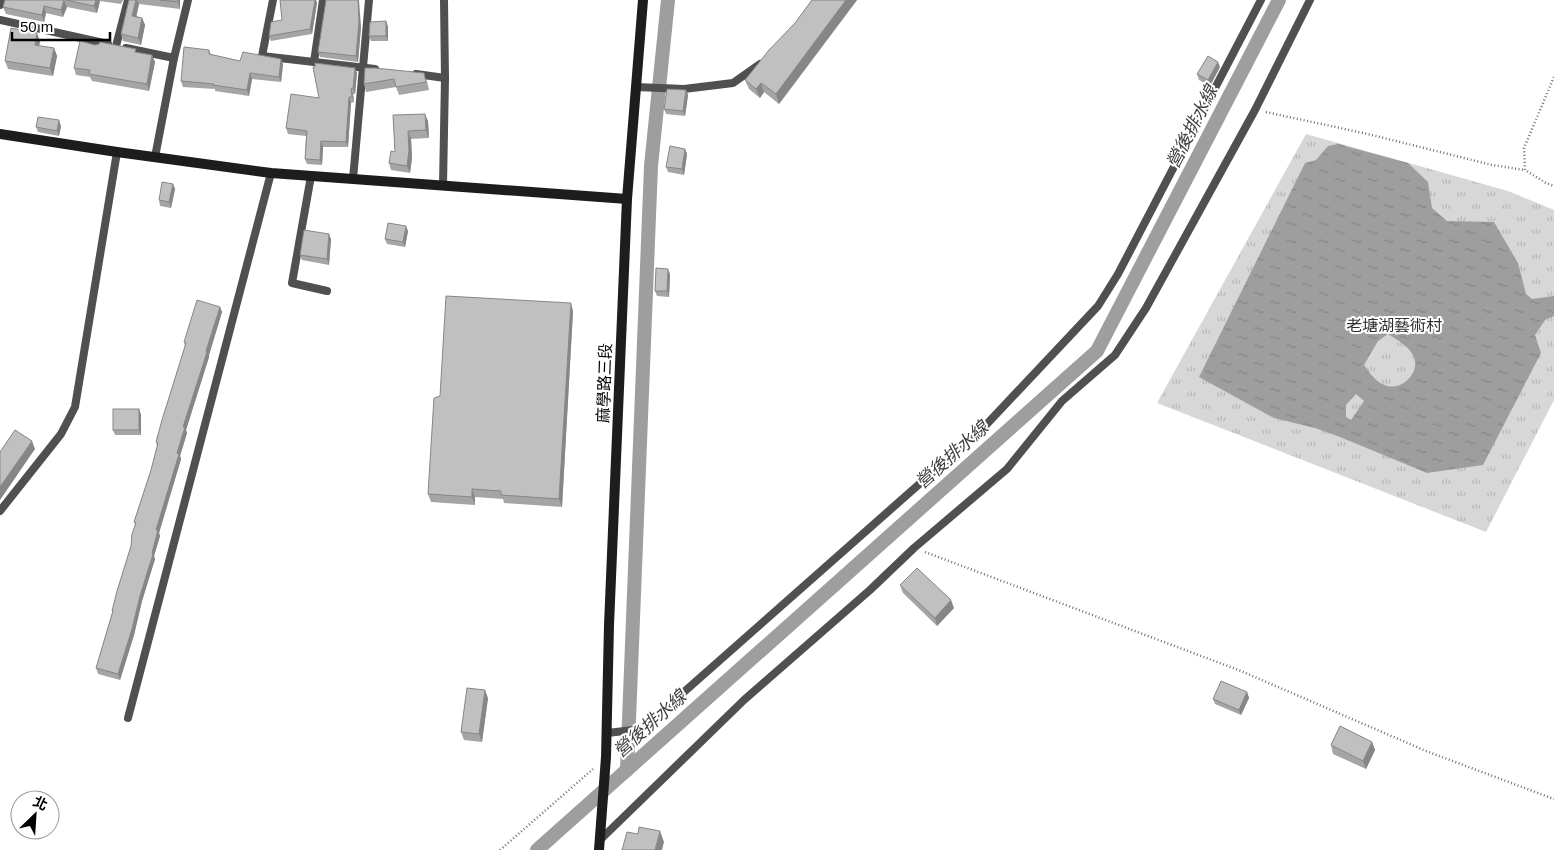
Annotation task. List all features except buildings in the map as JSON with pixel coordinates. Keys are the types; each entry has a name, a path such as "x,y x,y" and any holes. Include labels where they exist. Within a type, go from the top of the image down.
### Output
{"main road":[{"name":"麻學路三段","path":"599,845 606,762 609,625 627,199 643,0"},
{"path":"0,134 117,152 271,172 627,199"}],"lane":[{"path":"0,5 1,0"},
{"path":"116,46 128,0"},
{"path":"155,157 174,58 188,0"},
{"path":"273,0 262,56 382,70"},
{"path":"314,62 323,0"},
{"path":"354,179 370,0"},
{"path":"443,185 444,0"},
{"path":"607,733 642,729 985,426 1098,306 1118,274 1261,0"},
{"path":"599,845 744,700 870,590 914,548 1007,469 1062,401 1115,355 1146,308 1255,110 1310,0"},
{"path":"0,20 174,58"},
{"path":"636,87 684,89 733,82 765,59"},
{"path":"409,73 445,78"},
{"path":"0,511 61,434 75,407 117,152"},
{"path":"128,718 271,172"},
{"path":"310,176 292,283 327,291"}],"path":[{"path":"1525,170 1524,148 1554,77"},
{"path":"1255,110 1372,135 1492,165 1525,170 1554,186"},
{"path":"914,548 1241,671 1426,751 1554,799"},
{"path":"500,850 606,762"}],"green space":[{"name":"老塘湖藝術村","path":"1306,134 1508,191 1554,210 1554,400 1486,532 1157,403"}],"water":[{"name":"老塘湖藝術村","path":"1338,144 1408,163 1428,182 1432,208 1447,221 1494,222 1518,263 1526,294 1532,299 1554,296 1554,316 1545,320 1535,335 1541,353 1483,465 1427,473 1315,428 1274,418 1199,377 1305,163 1316,160 1328,146","holes":["1388,334 1410,350 1415,363 1415,368 1409,379 1393,387 1383,385 1371,375 1364,365 1378,341","1356,394 1364,401 1351,420 1346,417 1346,405"]}],"waterway":[{"path":"627,770 651,166 668,0"},
{"name":"營後排水線","path":"537,850 1097,351 1279,0"}]}
